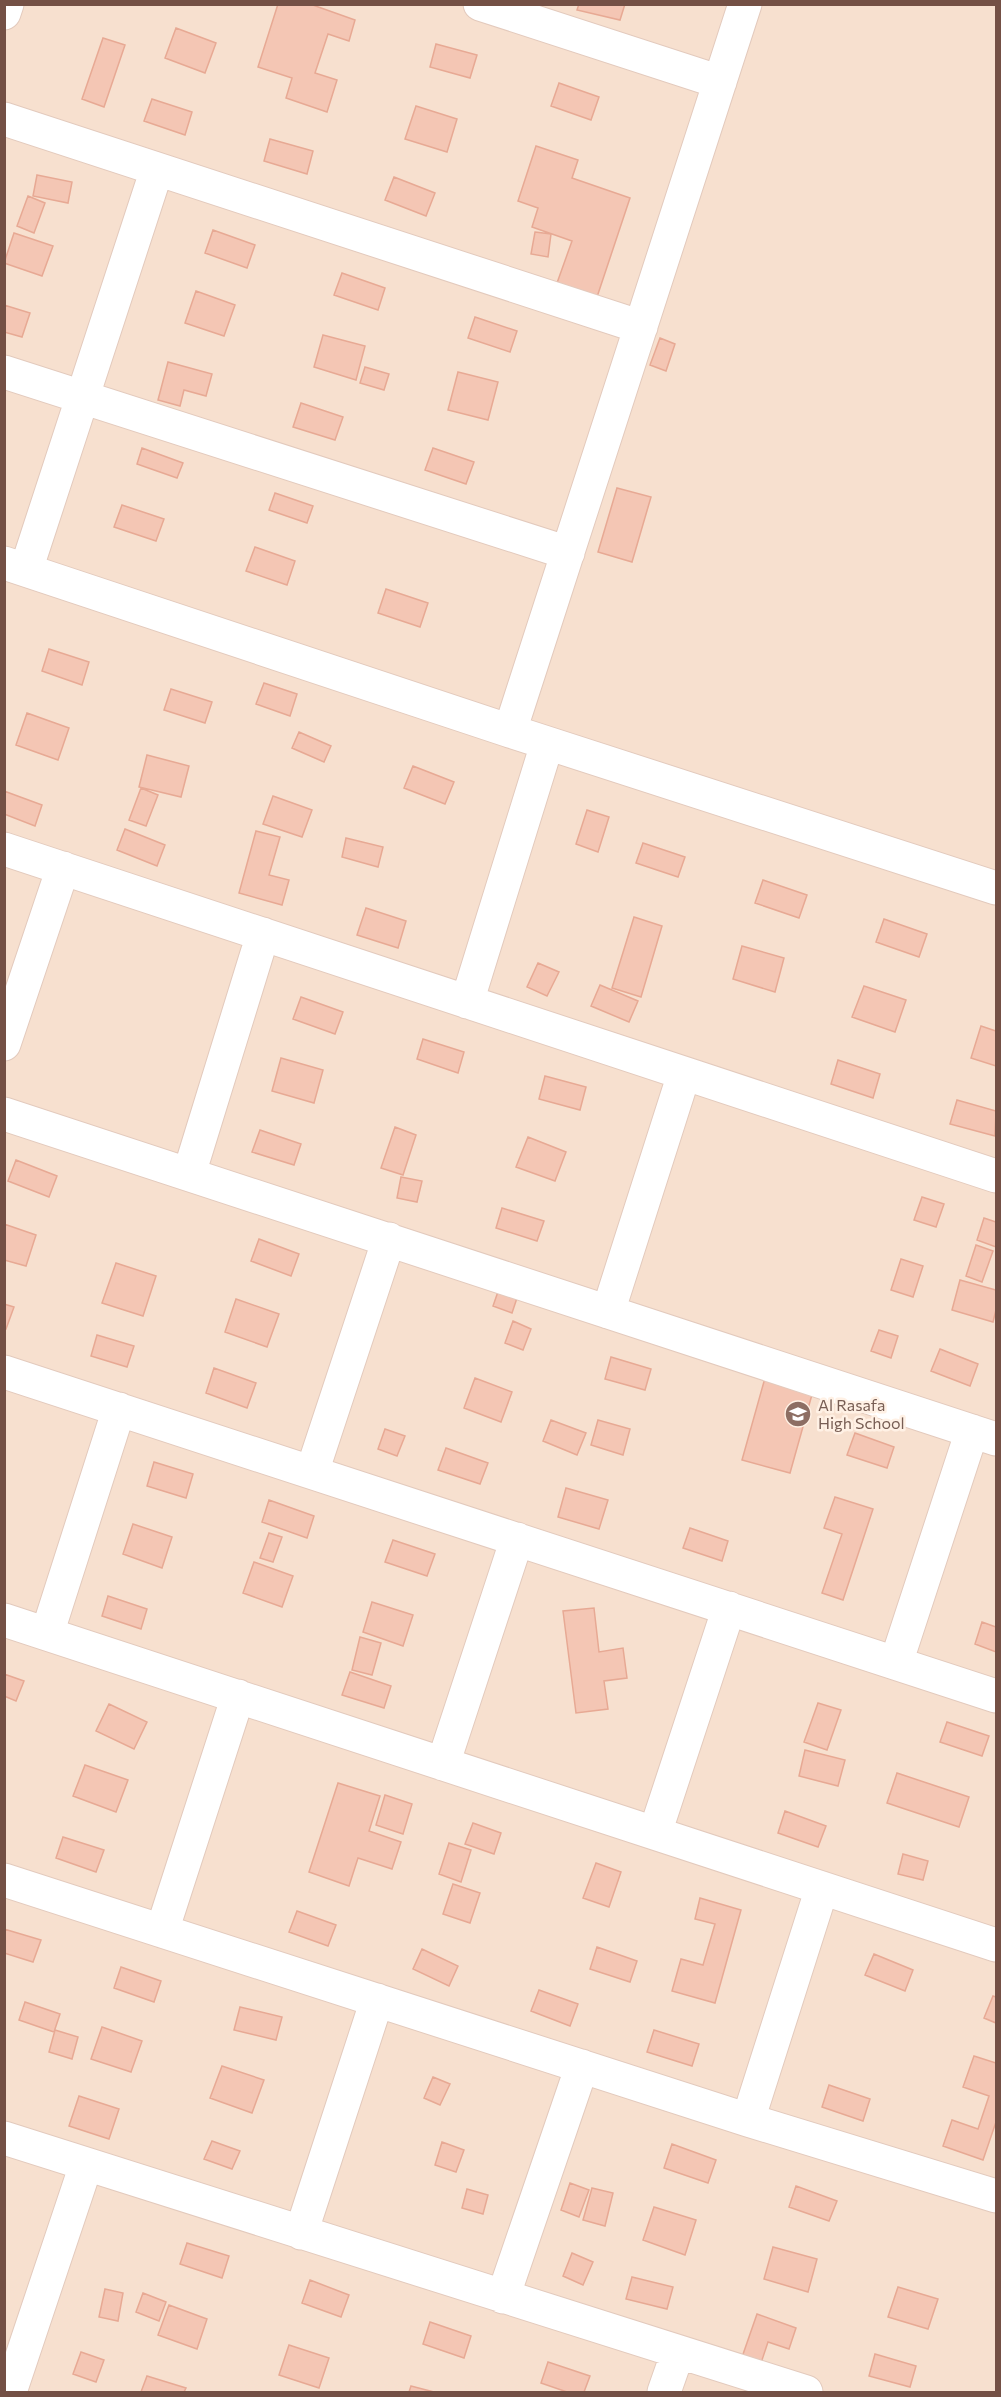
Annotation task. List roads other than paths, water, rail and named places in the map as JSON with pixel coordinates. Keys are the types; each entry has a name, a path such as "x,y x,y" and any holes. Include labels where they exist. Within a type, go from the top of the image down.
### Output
{"street":[{"path":"4,14 7,4"},
{"path":"480,4 720,82"},
{"path":"510,731 745,4"},
{"path":"4,119 641,327"},
{"path":"157,169 82,397 15,567 548,744 996,888"},
{"path":"4,372 568,553"},
{"path":"467,1002 548,744"},
{"path":"4,849 996,1176"},
{"path":"4,1044 63,868"},
{"path":"189,1174 262,934"},
{"path":"608,1312 684,1074"},
{"path":"4,1114 984,1435 896,1663"},
{"path":"312,1472 389,1239"},
{"path":"4,1372 996,1696"},
{"path":"47,1634 119,1409"},
{"path":"443,1764 516,1539"},
{"path":"655,1833 729,1608"},
{"path":"4,1620 996,1945"},
{"path":"162,1931 238,1696"},
{"path":"4,1880 748,2120 996,2196"},
{"path":"748,2120 822,1888"},
{"path":"301,2233 377,2000"},
{"path":"503,2297 582,2066"},
{"path":"4,2138 806,2392"},
{"path":"10,2392 86,2164"},
{"path":"664,2392 678,2352"}],"place":[{"name":"Al Rasafa High School","path":"798,1414"}]}
